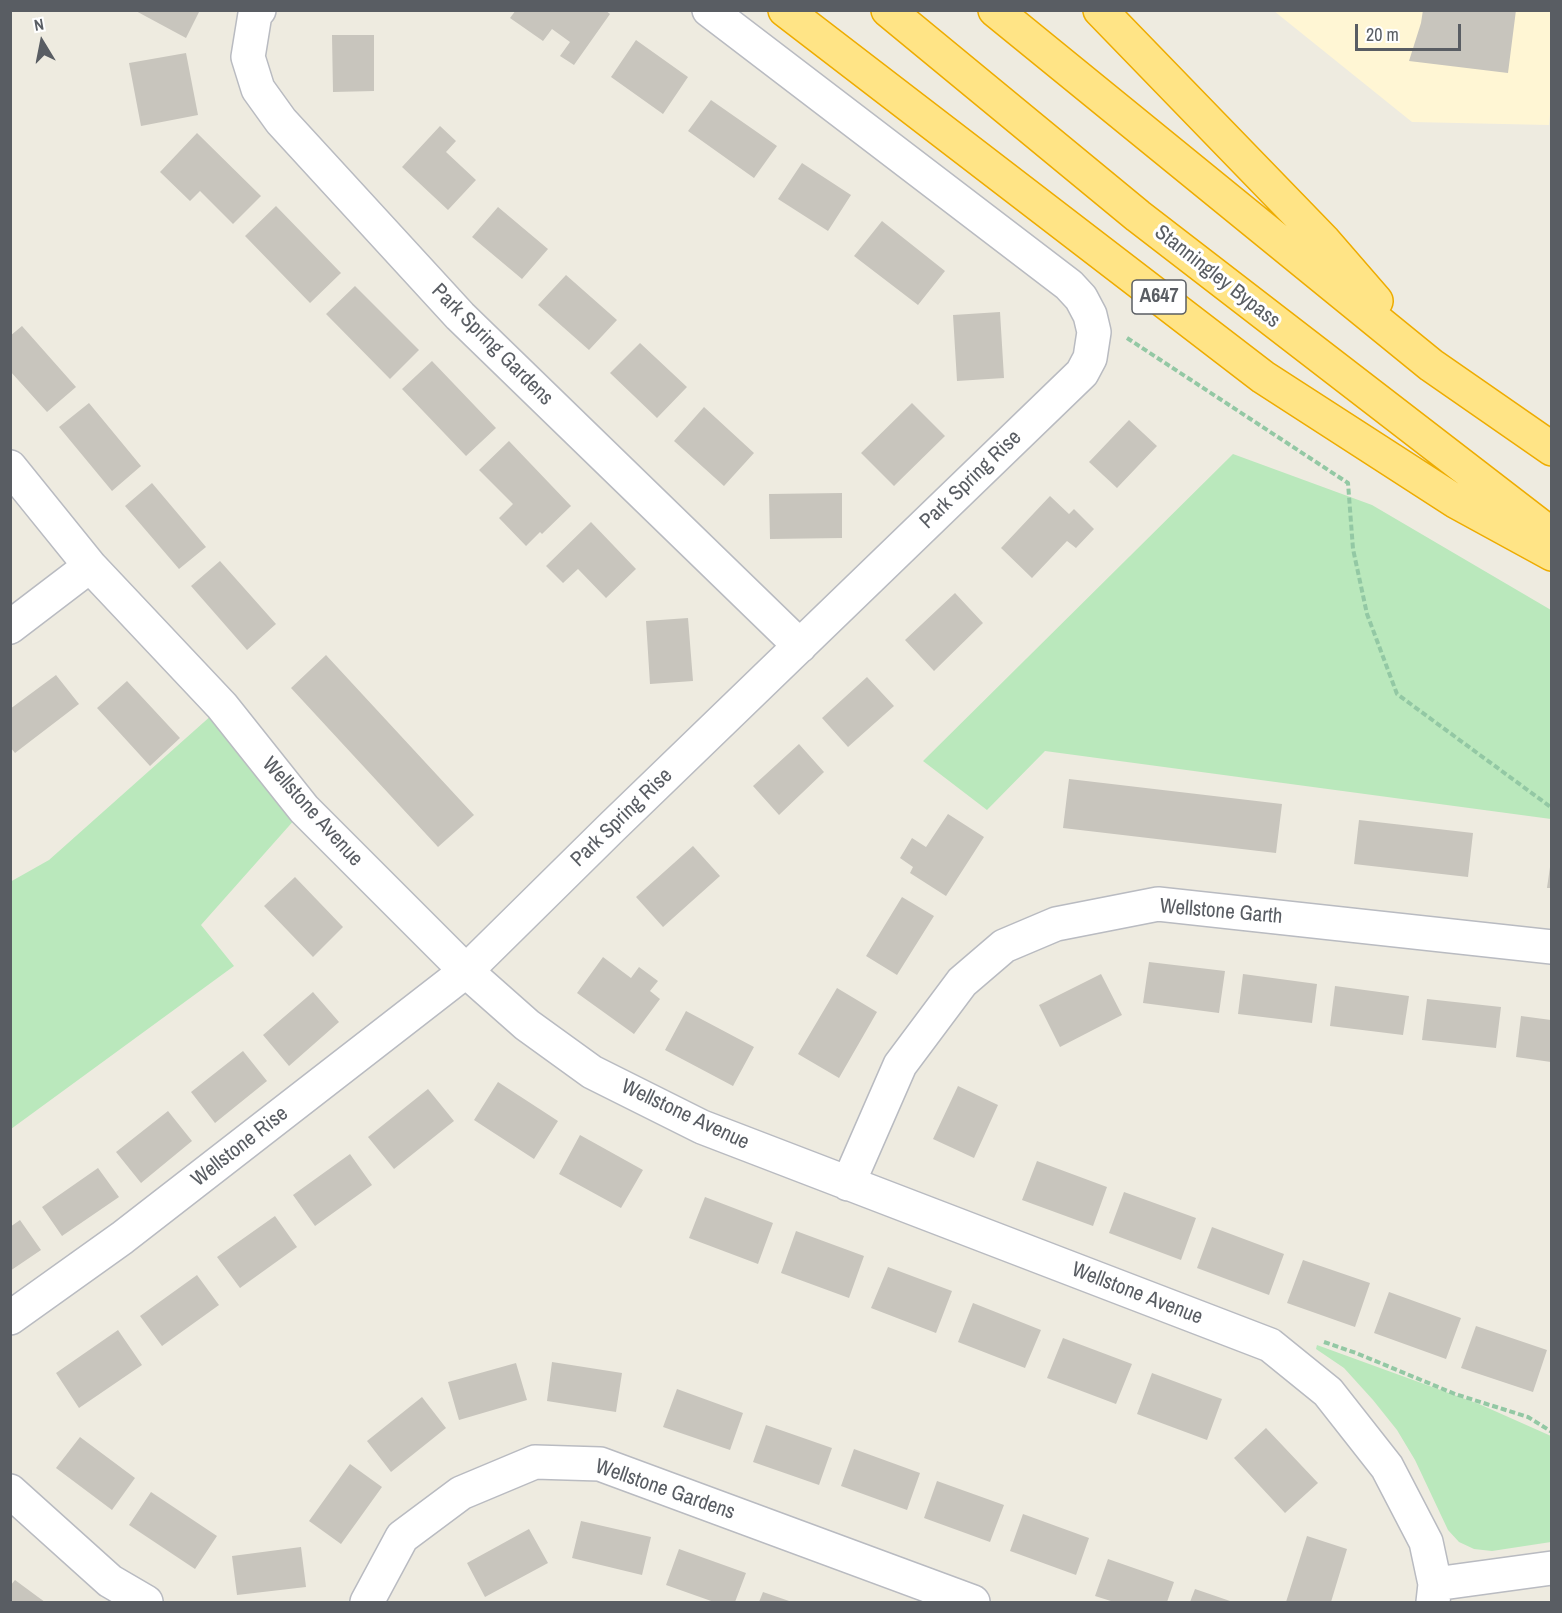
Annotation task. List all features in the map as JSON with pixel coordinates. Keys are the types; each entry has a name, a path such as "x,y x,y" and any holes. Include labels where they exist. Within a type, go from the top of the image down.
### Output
{"highway":[{"name":"A647","path":"785,10 1263,377 1455,501 1551,554"},
{"name":"Stanningley Bypass","path":"888,10 1138,216 1551,535"},
{"path":"995,10 1431,365 1551,449"},
{"path":"1100,10 1324,241 1431,365"}],"street":[{"name":"Park Spring Gardens","path":"259,10 255,14 248,57 258,89 281,121 460,316 800,646"},
{"name":"Park Spring Rise","path":"466,971 1082,373 1090,358 1094,332 1090,315 1081,297 1070,285 710,10"},
{"name":"Wellstone Avenue","path":"10,467 90,566 222,706 304,809 466,971 527,1024 592,1072 702,1127 1270,1345 1328,1392 1387,1467 1426,1542 1434,1593"},
{"path":"10,627 90,566"},
{"name":"Wellstone Garth","path":"848,1184 900,1065 962,982 1004,946 1056,924 1158,904 1551,947"},
{"name":"Wellstone Rise","path":"10,1318 122,1238 466,971"},
{"name":"Wellstone Gardens","path":"367,1602 402,1537 461,1493 535,1462 600,1464 972,1602"},
{"path":"10,1491 110,1581 146,1602"},
{"path":"1434,1593 1551,1568"}],"path":[{"path":"1090,315 1347,483 1353,549 1367,614 1397,694 1551,808"},
{"path":"1270,1345 1318,1341 1356,1353 1455,1394 1528,1417 1551,1432"}],"shaded area":[{"path":"1274,11 1551,11 1552,93 1549,125 1412,122"}],"green space":[{"path":"1233,454 1372,505 1551,610 1551,819 1045,751 987,810 923,761"},
{"path":"222,706 304,809 201,925 234,966 11,1129 10,882 49,860"},
{"path":"1317,1345 1479,1404 1551,1436 1551,1542 1492,1551 1474,1549 1459,1542 1448,1530 1415,1460 1397,1430 1344,1368 1316,1349"}],"building":[{"path":"134,10 200,10 186,38"},
{"path":"516,10 605,10 610,14 574,65 560,56 570,42 552,29 543,41 510,18"},
{"path":"1423,10 1516,10 1508,73 1409,61"},
{"path":"332,35 374,35 374,91 333,92"},
{"path":"636,40 688,77 663,114 611,77"},
{"path":"186,53 198,115 141,126 129,63"},
{"path":"711,100 777,146 754,178 688,131"},
{"path":"440,126 456,141 446,152 476,180 448,210 402,167"},
{"path":"197,133 261,196 233,224 200,191 190,201 160,172"},
{"path":"802,163 851,195 828,231 778,199"},
{"path":"276,206 341,273 310,303 245,236"},
{"path":"498,207 548,249 522,279 472,237"},
{"path":"882,221 945,271 918,305 854,256"},
{"path":"566,275 617,320 589,350 538,305"},
{"path":"355,286 419,350 390,379 326,314"},
{"path":"1000,312 1004,378 957,381 953,315"},
{"path":"22,326 76,387 47,412 10,371 10,336"},
{"path":"640,343 687,387 657,418 610,373"},
{"path":"432,361 496,428 466,456 402,389"},
{"path":"89,403 141,466 112,491 59,427"},
{"path":"912,403 945,436 894,486 861,453"},
{"path":"704,407 754,453 724,486 674,441"},
{"path":"1129,420 1157,446 1117,488 1089,462"},
{"path":"509,441 571,506 526,546 499,518 513,504 479,470"},
{"path":"152,483 206,547 179,569 125,506"},
{"path":"842,493 842,538 770,539 769,494"},
{"path":"1050,496 1069,514 1074,509 1094,529 1076,548 1067,541 1032,578 1001,548"},
{"path":"591,522 636,569 606,598 578,569 563,583 546,566"},
{"path":"220,561 276,624 247,650 191,586"},
{"path":"955,593 983,623 934,671 905,640"},
{"path":"688,618 693,681 650,684 646,621"},
{"path":"326,655 474,815 438,847 291,688"},
{"path":"56,675 79,704 15,753 10,747 10,709"},
{"path":"867,677 894,706 848,747 822,718"},
{"path":"127,681 180,738 150,766 97,708"},
{"path":"799,744 824,772 779,815 753,786"},
{"path":"1069,779 1282,804 1276,853 1063,828"},
{"path":"948,814 984,837 946,896 910,873 913,867 900,858 912,838 926,847"},
{"path":"1359,820 1473,833 1468,877 1354,864"},
{"path":"693,846 720,876 663,927 636,897"},
{"path":"1550,867 1551,888 1547,888"},
{"path":"295,877 343,927 313,957 264,906"},
{"path":"902,897 934,916 897,975 866,956"},
{"path":"603,957 631,978 639,967 658,981 650,991 660,999 634,1034 577,993"},
{"path":"1149,962 1225,971 1219,1013 1143,1003"},
{"path":"1101,974 1122,1015 1060,1047 1039,1005"},
{"path":"1243,974 1317,984 1312,1023 1238,1014"},
{"path":"1335,986 1409,996 1403,1035 1330,1026"},
{"path":"837,988 877,1012 839,1078 798,1054"},
{"path":"313,992 339,1022 289,1066 263,1035"},
{"path":"1427,999 1501,1007 1496,1048 1422,1040"},
{"path":"686,1011 754,1047 733,1086 665,1050"},
{"path":"1521,1016 1551,1020 1551,1062 1516,1057"},
{"path":"243,1051 267,1081 215,1123 191,1092"},
{"path":"498,1082 558,1121 534,1159 474,1120"},
{"path":"958,1086 998,1105 974,1158 933,1139"},
{"path":"428,1089 454,1121 394,1169 368,1137"},
{"path":"168,1111 192,1141 141,1183 116,1152"},
{"path":"580,1135 643,1170 621,1208 559,1174"},
{"path":"350,1154 372,1185 315,1226 293,1195"},
{"path":"1037,1161 1107,1187 1093,1226 1022,1200"},
{"path":"98,1168 119,1197 62,1236 42,1207"},
{"path":"1124,1192 1196,1218 1181,1260 1109,1233"},
{"path":"705,1197 773,1223 758,1264 689,1238"},
{"path":"275,1216 297,1247 240,1288 217,1257"},
{"path":"20,1220 41,1250 10,1271 10,1227"},
{"path":"1212,1227 1284,1254 1269,1295 1197,1268"},
{"path":"796,1231 864,1256 849,1298 781,1273"},
{"path":"1303,1260 1370,1283 1355,1327 1287,1303"},
{"path":"888,1267 952,1291 936,1333 871,1308"},
{"path":"197,1275 219,1305 162,1346 140,1316"},
{"path":"1389,1292 1461,1318 1446,1359 1374,1333"},
{"path":"973,1303 1041,1330 1025,1368 958,1342"},
{"path":"1476,1326 1547,1350 1533,1392 1461,1368"},
{"path":"118,1330 142,1365 79,1408 56,1373"},
{"path":"1063,1338 1132,1364 1116,1404 1047,1378"},
{"path":"552,1362 622,1373 616,1412 547,1401"},
{"path":"516,1363 527,1400 459,1420 448,1382"},
{"path":"1152,1373 1222,1399 1207,1440 1137,1414"},
{"path":"677,1389 743,1413 730,1450 663,1427"},
{"path":"422,1397 446,1428 391,1472 367,1441"},
{"path":"766,1425 832,1448 819,1485 753,1462"},
{"path":"1266,1428 1318,1483 1285,1513 1234,1458"},
{"path":"80,1437 135,1478 112,1510 56,1468"},
{"path":"854,1449 920,1473 907,1510 841,1486"},
{"path":"350,1464 382,1487 341,1544 309,1521"},
{"path":"937,1481 1004,1505 990,1542 924,1518"},
{"path":"151,1492 217,1536 195,1569 129,1525"},
{"path":"1023,1514 1089,1538 1076,1575 1010,1551"},
{"path":"581,1521 651,1537 642,1575 572,1558"},
{"path":"529,1529 548,1563 485,1597 467,1563"},
{"path":"1307,1536 1347,1549 1331,1602 1286,1602"},
{"path":"301,1547 306,1587 237,1595 232,1556"},
{"path":"679,1549 746,1573 735,1602 714,1602 666,1585"},
{"path":"1108,1559 1174,1582 1167,1602 1114,1602 1095,1596"},
{"path":"15,1580 45,1602 10,1602 10,1586"},
{"path":"1195,1589 1233,1602 1190,1602"},
{"path":"763,1592 792,1602 759,1602"}]}
